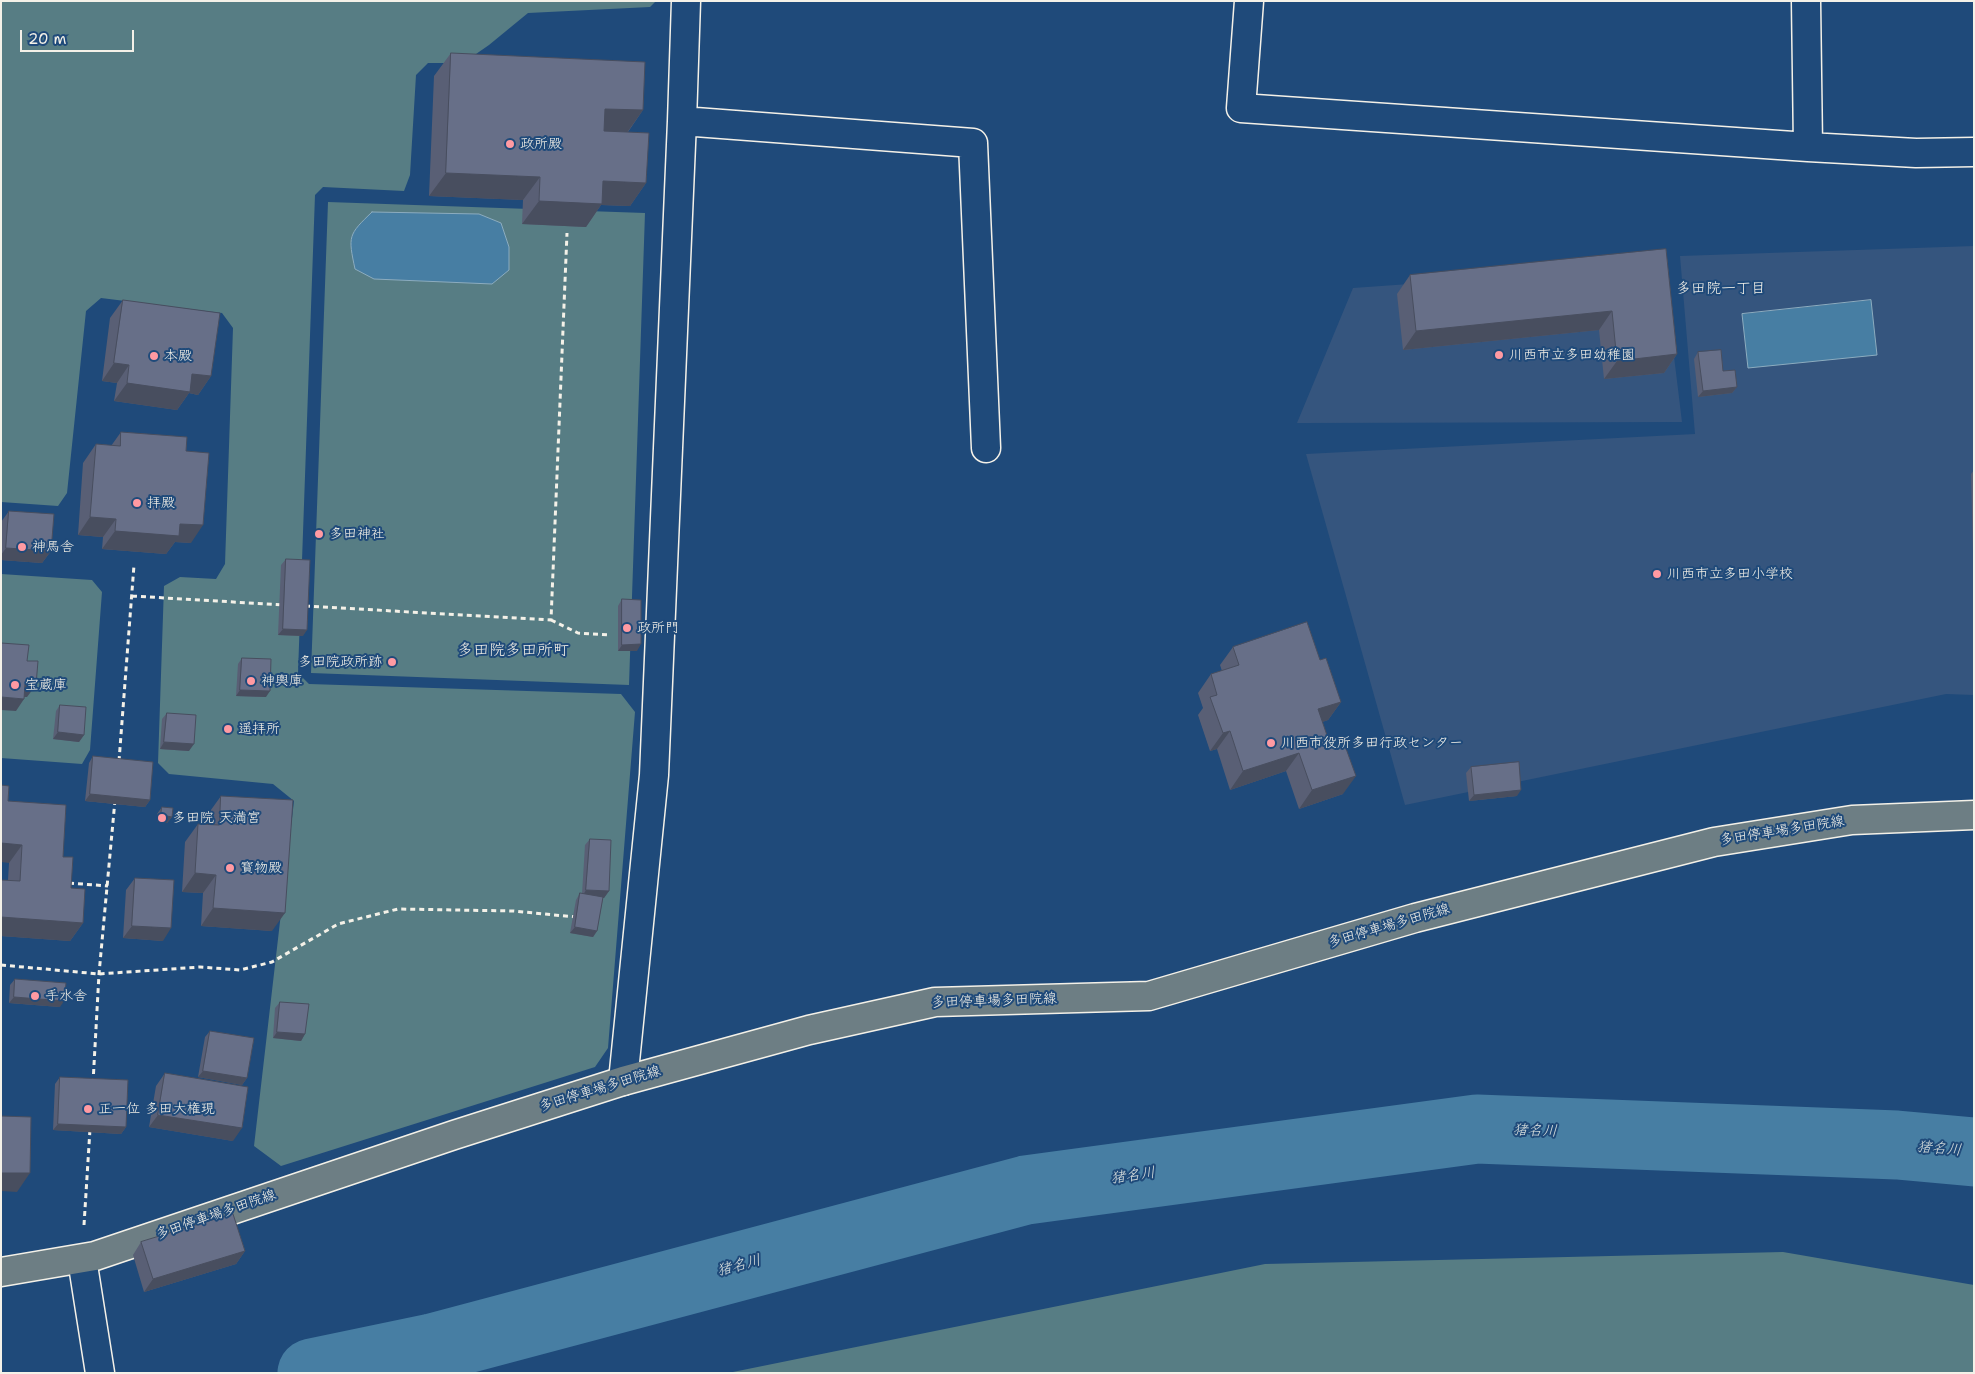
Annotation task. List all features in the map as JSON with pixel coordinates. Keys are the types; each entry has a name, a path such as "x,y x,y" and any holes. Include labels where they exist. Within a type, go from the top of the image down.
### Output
{"main road":[{"name":"多田停車場多田院線","path":"1,1272 95,1256 454,1135 623,1082 809,1030 935,1002 1149,996 1415,918 1714,842 1852,820 1974,815"}],"street":[{"path":"623,1082 654,775 686,1"},
{"path":"1249,1 1242,108 1808,147 1916,153 1974,152"},
{"path":"1806,1 1808,147"},
{"path":"682,121 973,142 986,448"},
{"path":"82,1259 100,1373"}],"path":[{"path":"551,620 566,233"},
{"path":"118,770 134,565"},
{"path":"132,596 288,605"},
{"path":"298,606 551,620 578,634 609,635"},
{"path":"92,1090 99,974 116,799"},
{"path":"67,883 108,886"},
{"path":"1,965 99,974 200,967 240,970 272,962 338,924 398,909 513,911 581,917"},
{"path":"82,1259 90,1128"}],"shaded area":[{"path":"372,212 479,214 501,223 509,247 509,270 492,284 374,279 355,269 351,249 354,231"},
{"name":"川西市立多田小学校","path":"1974,246 1974,695 1946,694 1405,805 1306,454 1695,434 1680,256"},
{"name":"川西市立多田幼稚園","path":"1663,266 1682,422 1297,423 1353,288"},
{"path":"1871,300 1877,355 1748,368 1742,314"}],"green space":[{"path":"1,1 656,1 650,7 528,13 489,45 463,63 428,63 416,75 410,175 404,191 323,187 315,195 298,673 309,684 621,694 635,712 608,1048 595,1067 281,1166 254,1146 294,801 273,784 169,774 158,763 164,586 180,577 216,579 225,564 233,328 222,313 101,298 86,311 67,493 58,506 1,502"},
{"path":"328,202 645,213 629,685 311,673"},
{"path":"1,574 92,580 102,592 90,750 82,764 1,758"},
{"path":"1783,1252 1974,1285 1974,1373 728,1373 1265,1264"}],"building":[{"name":"政所殿","path":"451,53 645,62 643,110 605,109 604,131 649,133 646,183 603,181 602,204 539,201 540,177 446,173"},
{"path":"1666,249 1677,354 1617,361 1612,311 1416,331 1410,275"},
{"name":"本殿","path":"123,300 220,313 211,376 192,374 190,392 127,383 129,365 114,363"},
{"path":"1721,350 1723,371 1735,370 1737,387 1703,391 1698,352"},
{"name":"拝殿","path":"121,432 187,437 186,451 209,453 203,525 180,524 179,536 115,531 116,519 90,517 96,444 120,446"},
{"path":"9,511 54,514 51,551 6,548"},
{"path":"286,559 310,560 307,630 283,629"},
{"name":"政所門","path":"622,599 641,600 641,644 622,645"},
{"path":"1307,622 1320,660 1326,658 1341,702 1318,709 1331,747 1344,743 1356,776 1312,790 1299,753 1243,771 1230,731 1223,733 1210,697 1217,695 1211,674 1239,665 1233,647"},
{"path":"1,643 29,645 27,661 38,661 36,685 25,684 24,699 1,697"},
{"name":"神輿庫","path":"242,658 271,659 270,691 240,690"},
{"path":"60,705 86,707 84,735 58,732"},
{"path":"167,713 196,715 194,744 164,742"},
{"path":"93,756 153,762 150,800 90,794"},
{"path":"1519,762 1521,790 1474,795 1471,767"},
{"path":"1,785 9,786 8,801 66,805 63,857 73,857 71,888 85,889 83,923 1,917 1,880 20,881 22,845 1,843"},
{"name":"寳物殿","path":"221,796 293,800 285,913 213,908 216,875 195,873 198,824 219,825"},
{"path":"162,807 173,808 172,817 161,815"},
{"path":"590,839 611,840 609,891 586,890"},
{"path":"135,878 174,880 171,928 132,926"},
{"path":"580,893 603,897 597,931 575,927"},
{"path":"15,979 66,983 64,1001 14,997"},
{"path":"280,1002 309,1004 305,1034 277,1032"},
{"path":"210,1031 254,1038 247,1078 203,1071"},
{"path":"165,1073 248,1087 242,1128 158,1115"},
{"name":"正一位 多田大権現","path":"60,1077 128,1080 126,1127 58,1124"},
{"path":"1,1116 31,1117 30,1173 1,1173"},
{"path":"233,1214 245,1251 153,1279 141,1242"}],"waterway":[{"name":"猪名川","path":"312,1373 432,1348 1026,1190 1477,1129 1897,1145 1974,1152"}],"place":[{"name":"政所殿","path":"510,144"},
{"name":"川西市立多田幼稚園","path":"1499,355"},
{"name":"本殿","path":"154,356"},
{"name":"拝殿","path":"137,503"},
{"name":"多田神社","path":"319,534"},
{"name":"神馬舎","path":"22,547"},
{"name":"川西市立多田小学校","path":"1657,574"},
{"name":"政所門","path":"627,628"},
{"name":"多田院政所跡","path":"392,662"},
{"name":"神輿庫","path":"251,681"},
{"name":"宝蔵庫","path":"15,685"},
{"name":"遥拝所","path":"228,729"},
{"name":"川西市役所多田行政センター","path":"1271,743"},
{"name":"多田院 天満宮","path":"162,818"},
{"name":"寳物殿","path":"230,868"},
{"name":"手水舎","path":"35,996"},
{"name":"正一位 多田大権現","path":"88,1109"}],"district":[{"name":"多田院一丁目","path":"1721,289"},
{"name":"多田院多田所町","path":"513,651"}]}
